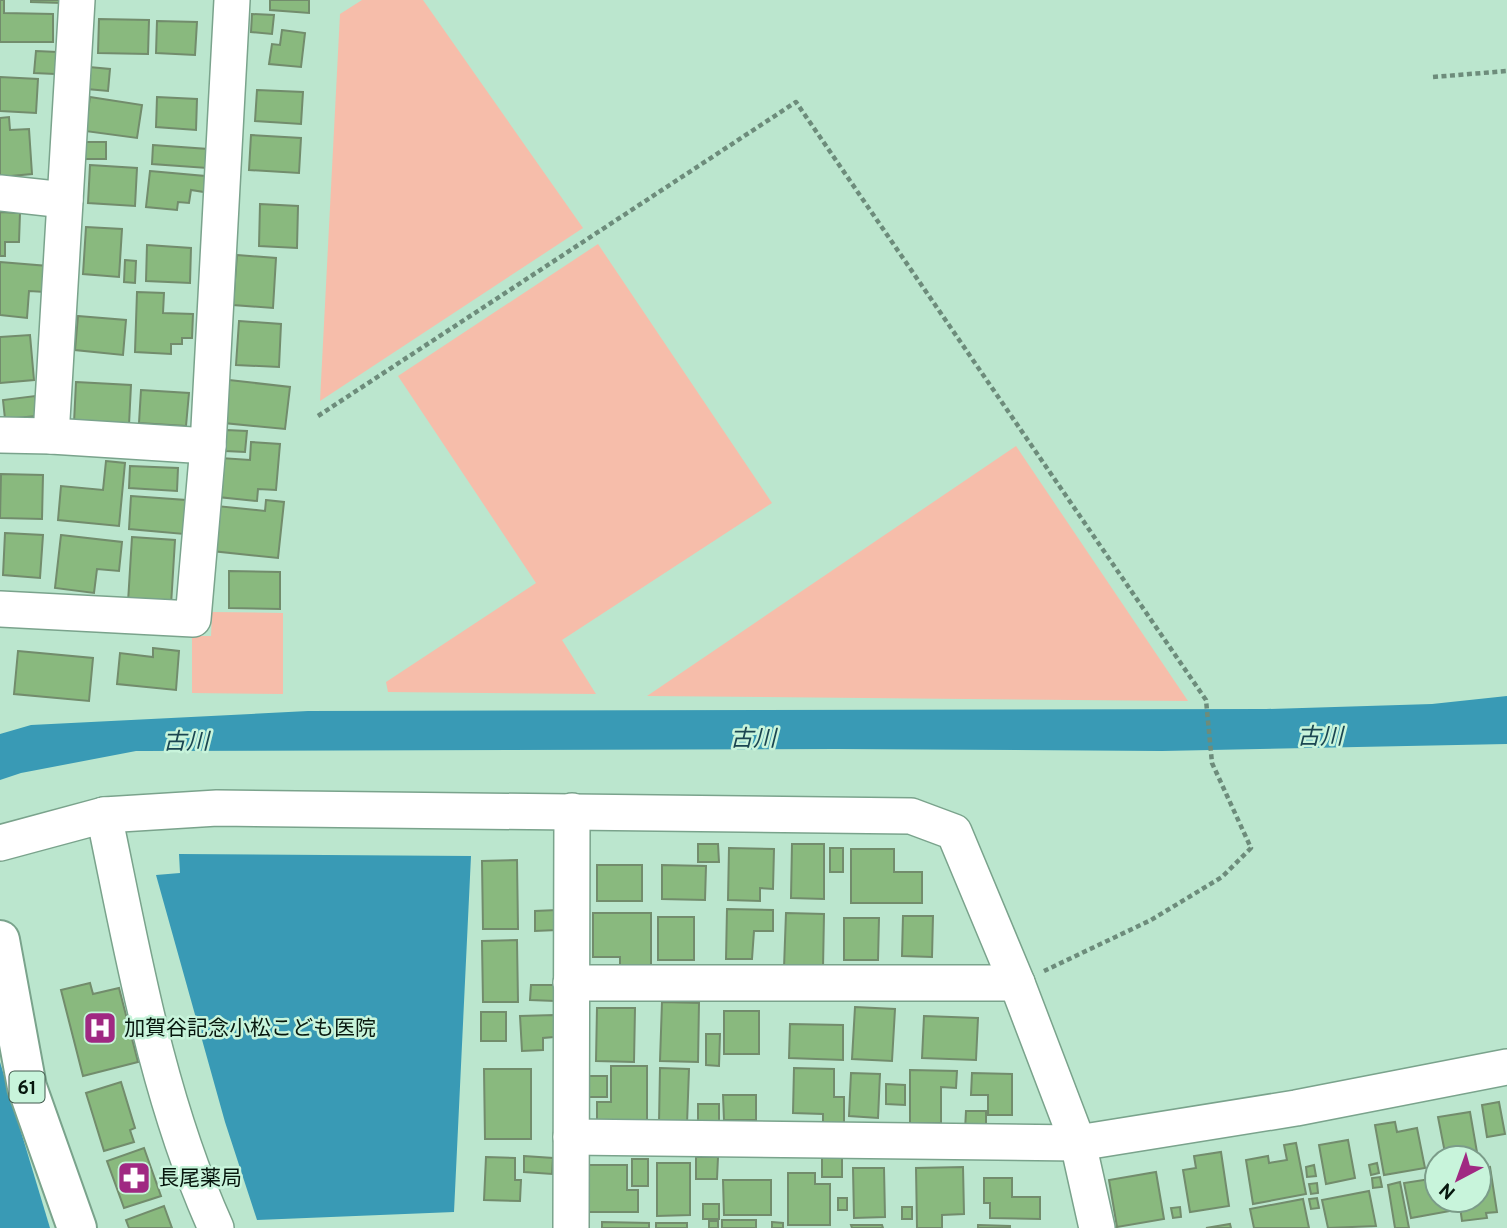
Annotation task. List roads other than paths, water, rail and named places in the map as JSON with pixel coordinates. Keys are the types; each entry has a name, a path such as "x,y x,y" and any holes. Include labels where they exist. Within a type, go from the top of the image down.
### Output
{"main road":[{"name":"61","path":"0,940 27,1087 77,1228"}],"street":[{"path":"51,436 76,0"},
{"path":"0,609 193,620 208,446 232,0"},
{"path":"0,192 65,200"},
{"path":"0,435 208,446"},
{"path":"0,843 104,815 218,808 911,816 954,832 1017,984 1078,1143 1097,1228"},
{"path":"570,1228 572,811"},
{"path":"104,815 150,1035 193,1176 216,1228"},
{"path":"571,983 1017,984"},
{"path":"571,1137 1078,1143 1296,1108 1507,1067"}],"water":[{"name":"古川","path":"1507,696 1507,744 1162,751 136,751 21,773 0,780 0,734 31,725 308,711 1266,709 1432,704"},
{"path":"179,854 471,856 454,1212 257,1220 225,1122 156,875 180,873"},
{"path":"0,1062 50,1228 0,1228"}],"place":[{"name":"加賀谷記念小松こども医院","path":"100,1028"},
{"name":"長尾薬局","path":"134,1178"}]}
